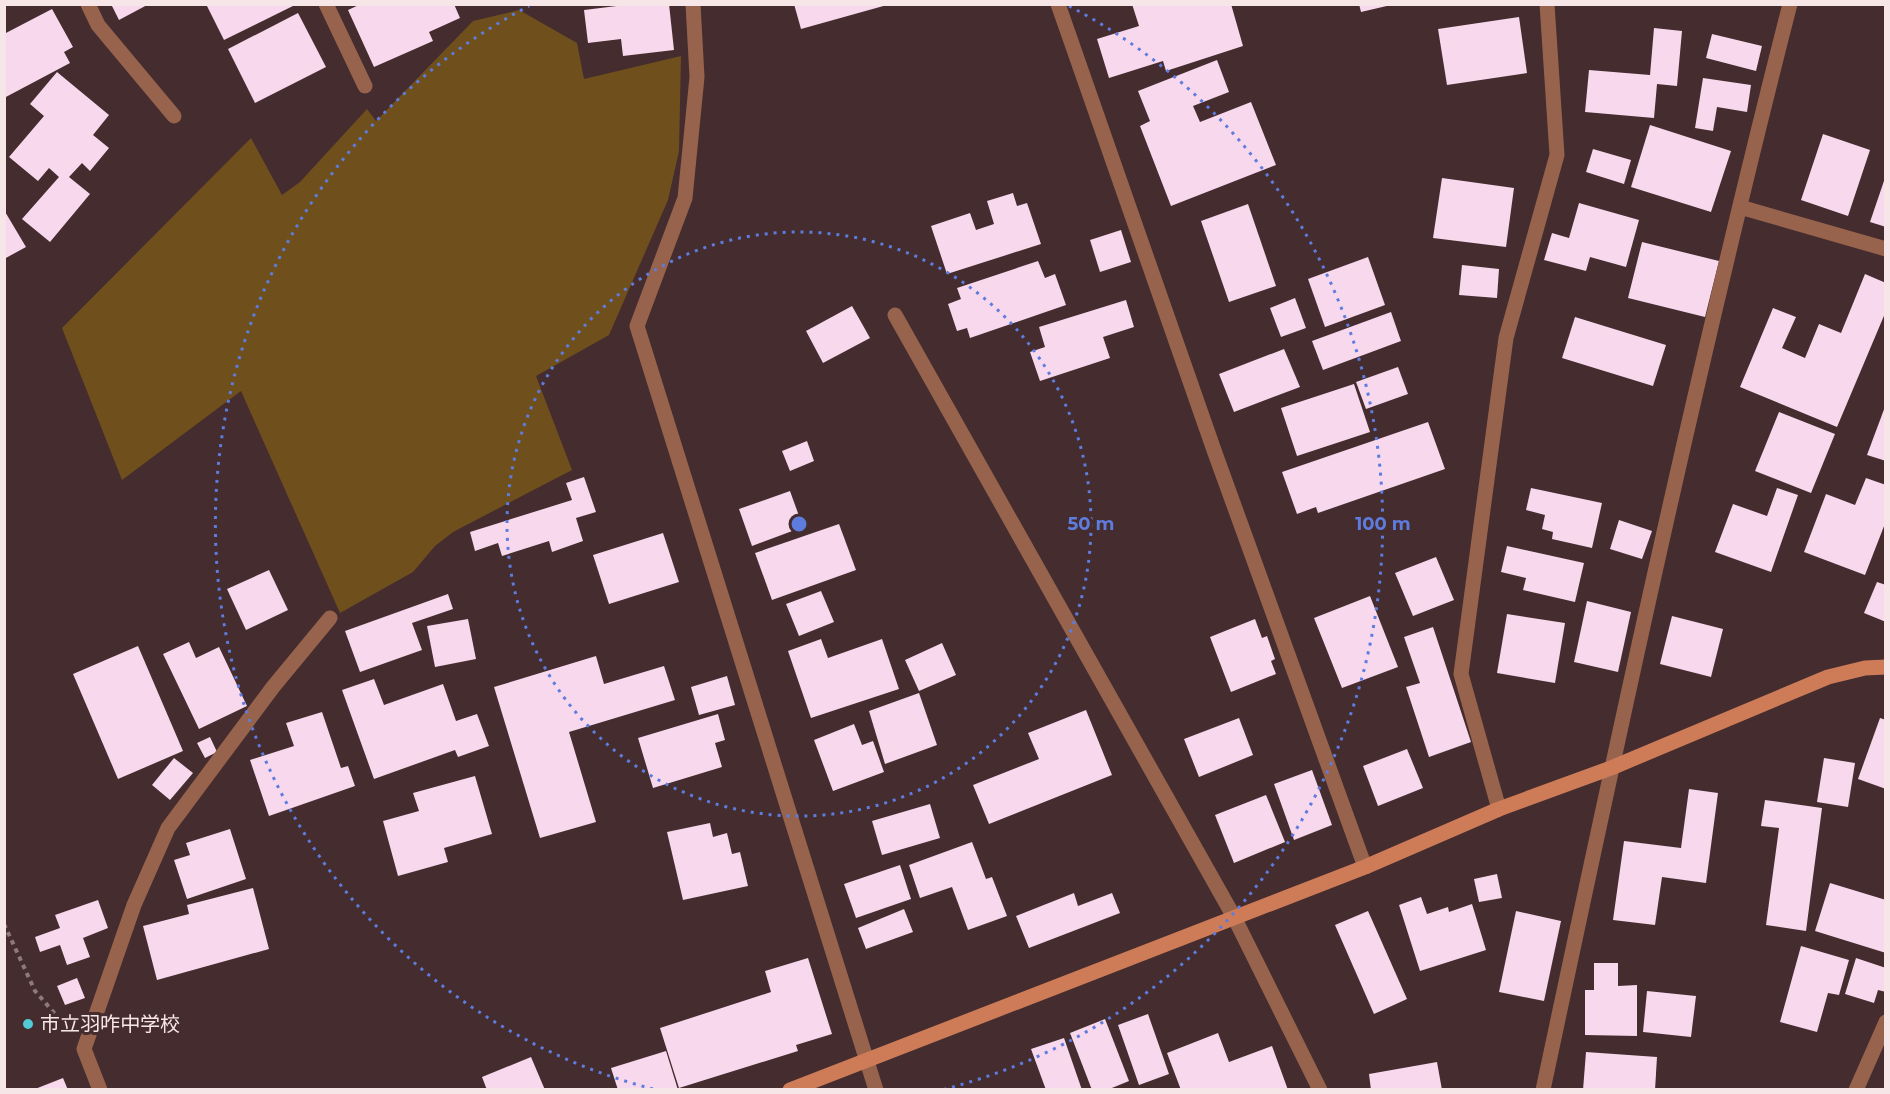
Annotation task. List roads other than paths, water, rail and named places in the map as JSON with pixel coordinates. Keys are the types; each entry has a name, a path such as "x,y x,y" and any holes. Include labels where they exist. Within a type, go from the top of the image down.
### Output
{"street":[{"path":"88,4 98,25 174,116"},
{"path":"326,4 365,86"},
{"path":"693,4 698,77 685,198 637,326 876,1089"},
{"path":"1058,4 1215,453 1365,867"},
{"path":"1499,809 1461,674 1506,338 1557,155 1547,4"},
{"path":"1543,1089 1611,768 1740,207 1790,4"},
{"path":"1740,207 1886,249"},
{"path":"895,315 1234,917 1320,1089"},
{"path":"100,1089 84,1049 134,905 168,828 273,687 330,618"},
{"path":"790,1089 1365,867 1499,809 1611,768 1828,677 1865,668 1886,668"},
{"path":"1856,1089 1886,1022"}],"place":[{"name":"市立羽咋中学校","path":"28,1024"}]}
